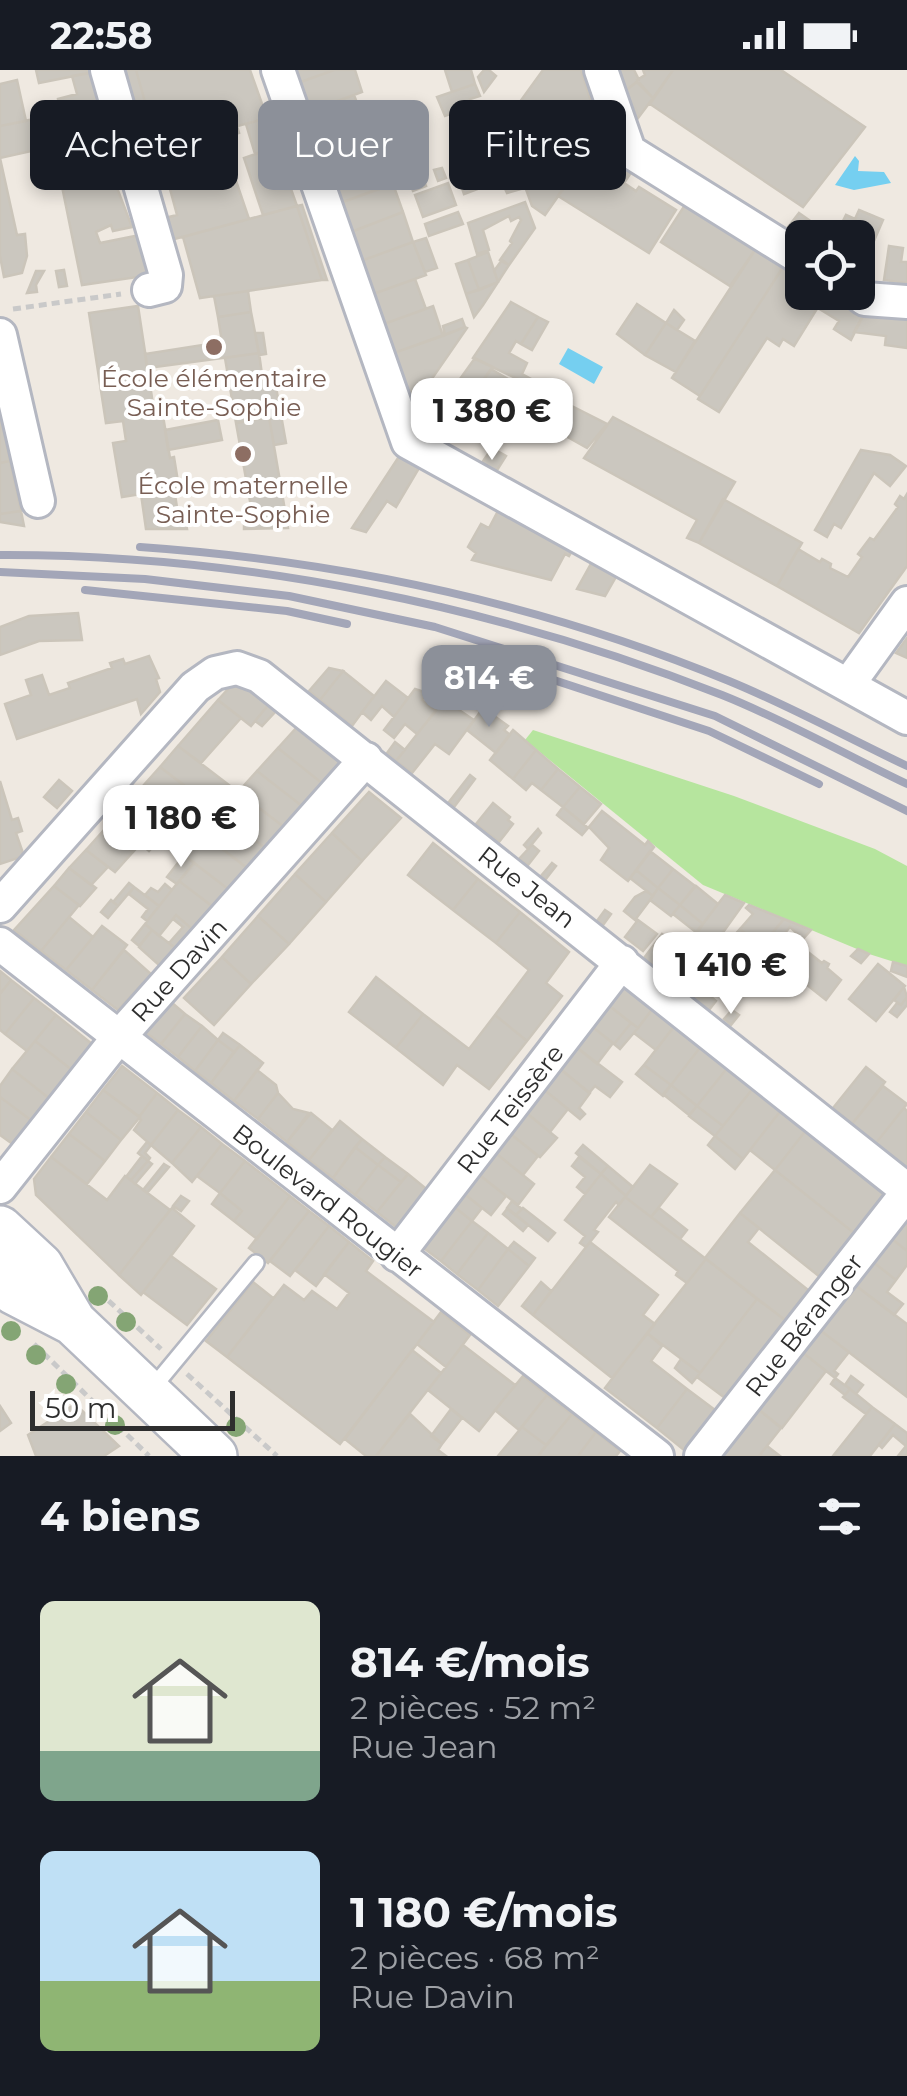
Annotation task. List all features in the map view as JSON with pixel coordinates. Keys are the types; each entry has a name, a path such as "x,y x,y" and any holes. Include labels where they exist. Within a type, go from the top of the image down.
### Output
{"main road":[{"path":"0,1230 162,1378 214,1456"},
{"path":"0,1278 13,1290 81,1303"}],"street":[{"path":"107,70 166,274 165,286 149,290"},
{"path":"278,70 408,442 907,718"},
{"path":"601,70 629,151 785,248"},
{"path":"875,299 907,302"},
{"path":"0,335 5,384 38,501"},
{"path":"848,686 907,603"},
{"name":"Rue Jean","path":"0,906 195,687 215,673 237,668 259,676 366,759 907,1192"},
{"name":"Rue Davin","path":"0,1187 118,1038 366,759"},
{"name":"Boulevard Rougier","path":"0,944 658,1456"},
{"name":"Rue Teissère","path":"398,1255 622,962"},
{"name":"Rue Béranger","path":"701,1456 907,1192"}],"lane":[{"path":"162,1378 256,1264"}],"path":[{"path":"0,311 149,290"},
{"path":"81,1303 162,1378 277,1456"},
{"path":"27,1337 150,1456"}],"green space":[{"path":"533,730 734,796 875,849 907,866 907,966 703,885 525,740"}],"water":[{"path":"855,156 858,171 884,172 891,183 854,190 835,185"},
{"path":"568,348 603,367 594,384 559,364"}],"building":[{"path":"36,70 93,70 94,72 39,83"},
{"path":"124,70 136,70 144,100 132,100"},
{"path":"136,70 250,70 261,100 258,120 238,126 238,100 144,100"},
{"path":"294,70 334,70 298,83"},
{"path":"334,70 355,70 362,92 340,100 304,100 298,83"},
{"path":"445,70 471,70 475,84 452,92"},
{"path":"489,70 496,76 484,92 478,77"},
{"path":"543,70 581,70 591,100 521,100"},
{"path":"618,70 634,70 639,80 625,91"},
{"path":"643,70 673,70 653,98 637,80 645,75"},
{"path":"673,70 781,70 865,127 803,207 650,104"},
{"path":"94,72 102,100 58,100 77,94 72,76"},
{"path":"17,80 26,121 0,126 0,84"},
{"path":"637,82 653,98 635,122 625,91"},
{"path":"475,84 480,96 449,100 449,115 445,116 437,97"},
{"path":"30,120 30,151 0,158 0,126"},
{"path":"258,121 258,153 255,154 246,124"},
{"path":"258,153 258,190 291,190 297,206 263,215 244,158"},
{"path":"0,158 17,235 25,234 27,256 22,273 4,277 0,256"},
{"path":"442,168 446,178 438,181 434,170"},
{"path":"448,183 456,205 423,217 415,195"},
{"path":"626,184 636,191 639,187 676,210 649,253 558,196 562,190 626,190"},
{"path":"238,187 249,219 171,240 165,218 177,215 170,190 238,190"},
{"path":"63,190 118,190 132,227 113,231 111,225 96,232 100,243 140,235 151,275 82,285"},
{"path":"335,190 376,190 340,203"},
{"path":"376,190 395,190 403,212 351,232 340,203"},
{"path":"526,190 562,190 545,215 532,206"},
{"path":"525,202 535,228 509,265 500,260 512,243 519,217 511,221 509,216 483,230 489,250 477,254 468,223"},
{"path":"302,205 327,280 322,280 297,206"},
{"path":"685,205 755,250 730,286 661,242"},
{"path":"297,206 322,280 200,298 183,237"},
{"path":"859,210 883,220 875,239 875,220 844,220 846,215 855,219"},
{"path":"403,212 413,242 361,261 351,232"},
{"path":"458,212 463,224 429,236 425,224"},
{"path":"426,238 437,268 425,272 413,242"},
{"path":"413,242 426,275 373,294 361,261"},
{"path":"889,246 903,248 901,262 907,262 907,283 884,280"},
{"path":"755,250 783,267 700,396 672,378"},
{"path":"488,252 498,282 479,290 468,260"},
{"path":"468,260 479,290 466,294 456,264"},
{"path":"502,260 509,265 498,282 494,271"},
{"path":"785,268 785,310 816,310 794,346 783,339 779,346 767,338 719,412 698,399"},
{"path":"64,270 67,286 59,287 56,271"},
{"path":"36,271 44,271 36,285 37,292 27,293"},
{"path":"415,279 426,309 384,324 373,294"},
{"path":"498,282 483,305 474,317 466,294"},
{"path":"248,291 251,312 218,317 214,296"},
{"path":"511,302 538,317 521,344 516,341 509,353 527,363 522,374 535,381 533,386 473,358"},
{"path":"637,304 666,323 645,355 617,334"},
{"path":"138,306 154,411 162,410 179,488 174,488 178,514 184,513 187,529 146,529 141,494 122,497 113,443 126,441 123,421 106,423 89,313"},
{"path":"433,306 443,336 394,353 384,324"},
{"path":"674,310 684,320 677,330 666,323"},
{"path":"821,310 866,310 851,340 834,329 839,321"},
{"path":"866,310 907,313 907,348 885,345 886,336 854,332"},
{"path":"251,312 259,353 147,368 145,354 222,342 218,317"},
{"path":"538,317 548,322 532,350 521,344"},
{"path":"462,319 465,327 445,335 443,326"},
{"path":"666,323 695,341 676,372 645,355"},
{"path":"467,328 413,406 394,353"},
{"path":"255,333 263,333 266,354 259,355"},
{"path":"259,353 264,389 276,387 286,443 274,445 269,417 236,423 225,358"},
{"path":"475,358 493,367 471,397 455,386"},
{"path":"491,369 530,392 516,412 477,389"},
{"path":"534,387 550,395 543,409 563,421 557,431 525,415 516,430 508,424"},
{"path":"550,395 607,424 587,448 557,431 563,421 543,409"},
{"path":"436,413 451,424 435,446 422,432"},
{"path":"0,414 10,461 0,463"},
{"path":"269,417 288,528 244,529 244,519 253,518 236,423"},
{"path":"613,417 735,482 699,543 687,538 697,520 584,458"},
{"path":"218,420 222,440 168,450 165,430"},
{"path":"492,448 506,456 492,478 477,470"},
{"path":"861,450 890,455 906,466 890,486 874,473 841,528 834,524 827,537 815,530"},
{"path":"400,455 419,468 396,507 387,501 366,532 352,528"},
{"path":"10,461 21,511 0,514 0,463"},
{"path":"907,494 907,566 859,633 777,586 798,549 831,564 830,568 848,577 862,557 858,554 870,538 874,540 898,507 895,504 900,496 904,499"},
{"path":"723,499 802,543 777,586 699,543"},
{"path":"21,511 24,526 0,522 0,514"},
{"path":"498,511 572,551 569,556 565,554 551,580 472,560 476,553 468,547 481,524 489,528"},
{"path":"592,562 617,575 605,596 577,589"},
{"path":"78,613 82,640 39,641 0,655 0,627 29,616"},
{"path":"907,638 907,658 896,653"},
{"path":"149,656 159,678 156,679 160,692 141,714 137,699 17,739 5,704 31,695 26,680 42,675 49,695 70,688 68,683 112,668 110,663 123,659 125,664"},
{"path":"329,668 343,671 320,700 309,691"},
{"path":"343,671 374,696 352,726 320,700"},
{"path":"386,681 408,698 394,717 382,706 371,720 362,712"},
{"path":"248,685 270,703 251,726 218,700 230,687"},
{"path":"415,689 427,693 422,700 436,711 417,734 405,724 394,738 384,730"},
{"path":"218,700 241,718 201,763 178,746"},
{"path":"444,700 474,720 449,754 435,744 412,773 396,761"},
{"path":"270,703 278,709 262,726 255,721"},
{"path":"483,708 508,726 504,730 510,735 496,753 467,730"},
{"path":"298,726 343,761 323,784 278,748"},
{"path":"513,730 536,750 513,779 490,760"},
{"path":"395,742 405,750 396,761 387,753"},
{"path":"178,746 238,792 221,814 160,767"},
{"path":"278,748 323,784 302,806 257,771"},
{"path":"536,750 558,769 541,790 532,783 526,790 513,779"},
{"path":"160,767 196,794 182,819 142,787"},
{"path":"558,769 580,787 563,807 541,790"},
{"path":"257,771 302,806 284,827 238,792"},
{"path":"470,775 475,779 454,807 449,802"},
{"path":"59,780 72,791 57,808 44,797"},
{"path":"0,781 12,820 18,818 22,831 16,833 24,856 0,864"},
{"path":"142,787 182,819 165,841 122,809"},
{"path":"580,787 601,804 584,824 563,807"},
{"path":"238,792 284,827 265,848 221,814"},
{"path":"369,792 401,818 362,861 332,833"},
{"path":"493,803 513,824 499,842 476,824"},
{"path":"563,807 588,828 582,835 557,815"},
{"path":"122,809 152,831 133,852 104,830"},
{"path":"602,811 645,845 648,841 654,847 628,881 601,860 609,848 589,827"},
{"path":"221,814 265,848 247,868 203,834"},
{"path":"538,829 541,833 528,849 524,845"},
{"path":"104,830 133,852 115,872 86,850"},
{"path":"152,831 161,838 149,851 141,844"},
{"path":"332,833 362,861 326,902 295,874"},
{"path":"203,834 247,868 228,889 184,855"},
{"path":"433,843 478,879 453,910 408,875"},
{"path":"532,845 539,851 528,865 519,859"},
{"path":"86,850 108,867 91,885 69,868"},
{"path":"650,851 673,869 658,888 636,870"},
{"path":"184,855 194,863 177,884 167,877"},
{"path":"194,863 228,889 212,906 179,881"},
{"path":"552,863 556,866 545,880 541,876"},
{"path":"69,868 96,888 80,906 54,886"},
{"path":"673,869 695,886 680,905 658,888"},
{"path":"636,870 658,888 653,896 630,878"},
{"path":"295,874 326,902 289,944 258,916"},
{"path":"478,879 520,912 496,943 453,910"},
{"path":"179,881 212,906 192,929 176,915 159,936 145,924"},
{"path":"129,883 134,887 118,906 113,902"},
{"path":"165,884 172,890 159,906 145,895 151,888 158,892"},
{"path":"54,886 79,905 41,951 14,930"},
{"path":"696,886 718,904 703,924 680,905"},
{"path":"134,887 159,906 147,921 142,917 148,909 129,894"},
{"path":"658,888 680,905 671,916 650,900"},
{"path":"646,891 653,896 635,920 624,911"},
{"path":"725,895 744,903 714,945 701,935 694,942 691,939"},
{"path":"111,900 118,906 108,918 101,912"},
{"path":"680,905 703,924 697,933 673,914"},
{"path":"749,905 784,919 761,946 740,929 753,914 746,908"},
{"path":"605,910 611,914 603,925 597,921"},
{"path":"520,912 569,952 546,983 562,996 527,1041 495,1015 529,970 496,943"},
{"path":"176,915 192,929 175,948 169,943 183,927 173,919"},
{"path":"258,916 289,944 251,984 222,957"},
{"path":"69,917 93,937 66,970 41,951"},
{"path":"784,919 811,930 803,939 790,927 785,933 799,945 774,975 765,968 773,957 761,947"},
{"path":"638,920 657,934 643,951 625,937"},
{"path":"145,924 152,930 139,946 132,940"},
{"path":"102,926 127,945 92,990 66,970"},
{"path":"740,929 761,946 753,956 732,938"},
{"path":"152,930 175,948 159,965 139,947"},
{"path":"662,934 676,945 685,934 692,939 664,974 644,958"},
{"path":"701,935 714,945 706,955 692,943"},
{"path":"799,945 829,964 827,968 841,980 826,1000 782,965"},
{"path":"858,949 869,954 861,963 851,956"},
{"path":"124,950 151,974 118,1010 92,990"},
{"path":"707,955 713,959 697,986 688,979"},
{"path":"222,957 251,984 214,1025 184,998"},
{"path":"893,962 907,966 907,977 891,971"},
{"path":"878,964 905,986 876,1021 849,999"},
{"path":"0,971 11,980 0,994"},
{"path":"376,977 423,1014 396,1048 349,1012"},
{"path":"11,980 34,998 5,1034 0,1030 0,994"},
{"path":"623,983 654,1007 638,1028 607,1004"},
{"path":"904,987 907,997 901,1005 894,1000"},
{"path":"700,988 716,1001 709,1010 692,997"},
{"path":"907,997 907,1005 897,1017 890,1012 897,1003 901,1005"},
{"path":"34,998 56,1015 27,1051 5,1034"},
{"path":"171,1002 185,1014 161,1044 144,1031"},
{"path":"607,1004 631,1023 614,1044 590,1025"},
{"path":"654,1007 676,1024 656,1050 634,1033"},
{"path":"732,1010 739,1015 731,1025 724,1019"},
{"path":"185,1014 202,1026 178,1057 161,1044"},
{"path":"423,1014 469,1049 495,1015 527,1041 489,1089 457,1065 443,1085 396,1048"},
{"path":"56,1015 92,1044 72,1070 35,1041"},
{"path":"631,1023 638,1028 620,1049 614,1044"},
{"path":"676,1024 702,1045 671,1085 644,1065"},
{"path":"590,1025 613,1043 597,1064 575,1046"},
{"path":"202,1026 218,1040 195,1071 178,1057"},
{"path":"223,1033 240,1045 234,1052 218,1040"},
{"path":"218,1040 234,1052 211,1083 195,1071"},
{"path":"35,1041 72,1070 50,1099 12,1069"},
{"path":"240,1045 263,1063 234,1101 211,1083"},
{"path":"702,1045 728,1067 697,1106 671,1085"},
{"path":"575,1046 622,1082 610,1097 595,1086 589,1093 558,1067"},
{"path":"644,1065 671,1085 663,1096 636,1074"},
{"path":"122,1066 157,1093 139,1117 103,1090"},
{"path":"558,1067 590,1093 579,1108 585,1114 580,1119 542,1088"},
{"path":"728,1067 754,1087 723,1126 697,1106"},
{"path":"866,1067 885,1082 852,1124 833,1108"},
{"path":"12,1069 50,1099 32,1121 0,1097 0,1086"},
{"path":"257,1070 276,1085 278,1093 258,1119 234,1101"},
{"path":"671,1085 697,1106 689,1115 663,1094"},
{"path":"883,1086 907,1104 876,1143 852,1124"},
{"path":"754,1087 782,1109 743,1159 715,1136"},
{"path":"542,1088 568,1109 550,1132 524,1111"},
{"path":"103,1090 140,1117 121,1140 86,1112"},
{"path":"157,1093 178,1110 151,1145 134,1130"},
{"path":"278,1093 293,1109 309,1113 287,1142 258,1119"},
{"path":"0,1097 32,1121 14,1145 0,1135"},
{"path":"697,1106 723,1126 715,1136 689,1116"},
{"path":"904,1108 907,1111 907,1168 876,1143"},
{"path":"782,1109 807,1129 775,1170 750,1150"},
{"path":"178,1110 201,1127 172,1163 151,1145"},
{"path":"524,1111 557,1138 540,1157 508,1132"},
{"path":"86,1112 121,1140 105,1161 69,1134"},
{"path":"311,1113 332,1130 309,1160 287,1142"},
{"path":"340,1121 362,1139 333,1178 309,1160"},
{"path":"201,1127 222,1144 192,1182 172,1163"},
{"path":"807,1129 885,1192 854,1233 775,1170"},
{"path":"508,1132 538,1156 523,1175 493,1151"},
{"path":"69,1134 105,1161 87,1184 51,1157"},
{"path":"715,1136 743,1159 735,1169 708,1145"},
{"path":"362,1139 385,1157 378,1165 355,1147"},
{"path":"147,1142 151,1145 145,1153 148,1161 138,1153"},
{"path":"222,1144 245,1161 220,1193 197,1176"},
{"path":"583,1145 608,1166 601,1174 576,1153"},
{"path":"355,1147 378,1165 355,1195 333,1178"},
{"path":"493,1151 534,1184 518,1205 477,1173"},
{"path":"142,1156 148,1161 131,1180 126,1177"},
{"path":"51,1157 107,1200 125,1176 170,1210 119,1275 36,1195 34,1179"},
{"path":"385,1157 408,1174 401,1182 378,1165"},
{"path":"579,1157 601,1174 585,1194 577,1187 585,1177 572,1166"},
{"path":"148,1161 152,1164 135,1184 131,1180"},
{"path":"245,1161 290,1196 257,1239 234,1221 242,1211 220,1193"},
{"path":"164,1164 169,1167 147,1193 143,1190"},
{"path":"378,1165 401,1182 377,1212 355,1195"},
{"path":"650,1165 677,1184 651,1217 625,1197"},
{"path":"608,1166 633,1187 626,1196 601,1174"},
{"path":"775,1170 854,1233 820,1277 740,1213"},
{"path":"477,1173 506,1196 491,1215 462,1192"},
{"path":"408,1174 430,1192 401,1231 377,1212"},
{"path":"601,1174 626,1196 619,1205 616,1202 594,1230 598,1232 586,1247 580,1243 585,1236 565,1220"},
{"path":"462,1192 482,1208 472,1221 452,1205"},
{"path":"220,1193 242,1211 234,1221 212,1204"},
{"path":"181,1196 189,1201 181,1211 173,1206"},
{"path":"290,1196 309,1211 268,1263 249,1248"},
{"path":"625,1197 706,1259 687,1283 676,1275 678,1271 609,1217"},
{"path":"512,1201 522,1209 516,1215 507,1208"},
{"path":"452,1205 472,1221 441,1261 421,1246"},
{"path":"172,1208 194,1226 141,1295 119,1275"},
{"path":"523,1208 555,1233 548,1241 516,1215"},
{"path":"659,1208 687,1230 680,1239 651,1217"},
{"path":"507,1209 528,1225 523,1231 503,1214"},
{"path":"309,1211 329,1226 290,1276 270,1261"},
{"path":"740,1213 759,1228 748,1242 808,1290 785,1320 705,1258"},
{"path":"907,1218 907,1251 891,1238"},
{"path":"472,1221 488,1233 457,1274 441,1261"},
{"path":"329,1226 349,1242 316,1286 295,1270"},
{"path":"488,1233 508,1249 478,1290 457,1274"},
{"path":"891,1238 907,1251 907,1265 896,1280 873,1262"},
{"path":"349,1242 373,1261 366,1271 434,1322 340,1444 227,1357 284,1285 304,1300 312,1291 337,1309 349,1293 324,1274"},
{"path":"514,1242 535,1258 529,1266 508,1249"},
{"path":"590,1242 658,1295 643,1315 655,1324 612,1378 533,1315"},
{"path":"508,1249 529,1266 498,1306 478,1290"},
{"path":"171,1256 216,1289 187,1325 143,1292"},
{"path":"706,1259 757,1299 700,1373 647,1333"},
{"path":"873,1262 896,1280 887,1292 903,1304 894,1315 855,1285"},
{"path":"253,1282 273,1298 227,1357 206,1341"},
{"path":"541,1282 551,1291 533,1315 522,1306"},
{"path":"855,1285 907,1324 907,1397 820,1330"},
{"path":"757,1299 785,1320 725,1398 697,1377"},
{"path":"441,1312 470,1335 446,1367 417,1344"},
{"path":"820,1330 849,1352 834,1371 838,1374 835,1378 802,1352"},
{"path":"647,1333 662,1346 651,1361 687,1389 657,1428 605,1388"},
{"path":"463,1345 515,1385 479,1431 428,1390"},
{"path":"412,1350 441,1373 376,1456 366,1456 345,1439"},
{"path":"802,1352 826,1371 782,1428 758,1409"},
{"path":"681,1359 700,1373 692,1383 675,1368"},
{"path":"523,1376 547,1395 519,1430 495,1410"},
{"path":"851,1376 863,1385 856,1394 845,1385"},
{"path":"835,1378 850,1389 845,1395 831,1384"},
{"path":"687,1389 715,1410 684,1450 657,1428"},
{"path":"850,1389 872,1407 866,1414 843,1397"},
{"path":"547,1395 572,1414 546,1445 522,1427"},
{"path":"75,1404 119,1446 104,1456 36,1456 28,1435"},
{"path":"0,1406 11,1423 0,1431"},
{"path":"872,1407 895,1424 870,1456 833,1456"},
{"path":"451,1409 462,1418 442,1444 431,1436"},
{"path":"758,1409 781,1428 759,1456 721,1456"},
{"path":"410,1414 442,1444 438,1450 446,1456 376,1456"},
{"path":"572,1414 596,1432 578,1456 538,1456"},
{"path":"895,1424 907,1433 907,1454 905,1456 898,1456 906,1446 893,1435 882,1448 879,1445"},
{"path":"522,1427 546,1445 538,1456 498,1456"},
{"path":"596,1432 620,1451 616,1456 578,1456"},
{"path":"767,1446 780,1456 759,1456"}],"railway":[{"path":"140,547 365,575 513,608 729,681 907,766"},
{"path":"0,555 91,557 275,575 458,611 548,635 722,695 907,784"},
{"path":"0,572 145,579 289,596 435,627 715,716 907,811"},
{"path":"85,590 287,611 347,624"},
{"path":"493,660 709,731 819,784"}],"place":[{"name":"École élémentaire Sainte-Sophie","path":"214,347"},
{"name":"École maternelle Sainte-Sophie","path":"243,454"}]}
